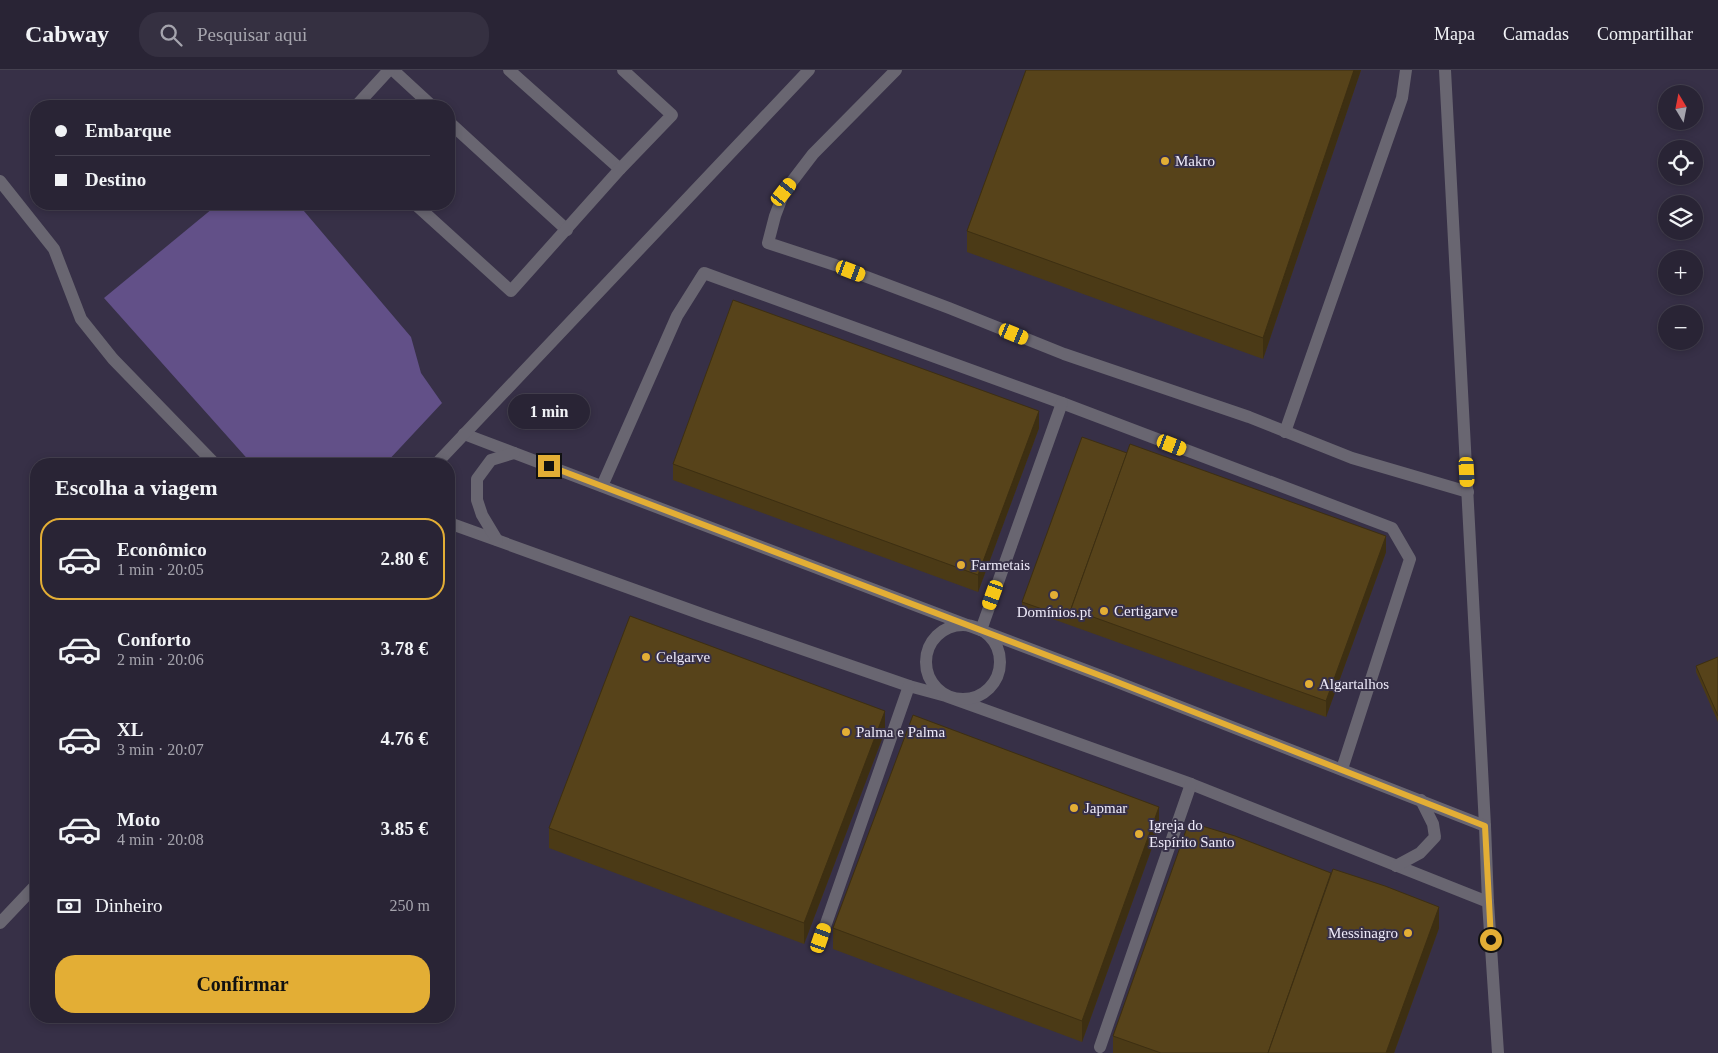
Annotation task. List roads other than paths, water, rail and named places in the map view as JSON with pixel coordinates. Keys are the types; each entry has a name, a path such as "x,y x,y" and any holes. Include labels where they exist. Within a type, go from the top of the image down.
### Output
{"street":[{"path":"362,100 391,70 425,100"},
{"path":"509,70 620,169"},
{"path":"442,458 809,70"},
{"path":"896,70 813,154 784,192 768,243 835,265 1064,354 1249,417 1352,458 1468,492"},
{"path":"1285,432 1402,98 1406,70"},
{"path":"1445,70 1488,902 1498,1053"},
{"path":"421,210 511,291 620,169 672,115 627,72"},
{"path":"455,127 567,230"},
{"path":"0,182 54,249 82,318 112,359 209,458"},
{"path":"602,486 677,316 704,273 1062,403 1392,528 1410,558 1342,769"},
{"path":"981,630 1062,403"},
{"path":"464,434 981,630 1485,826"},
{"path":"497,540 482,514 477,500 477,479 491,460 514,453"},
{"path":"455,525 909,686 946,696 959,699 981,695 992,686 998,676 1000,656 998,650 987,634 981,630 968,626 955,626 943,631 932,642 927,654 926,670 932,682 946,696 1191,784 1488,902"},
{"path":"821,938 909,686"},
{"path":"1100,1047 1191,784"},
{"path":"1396,866 1420,853 1436,837 1433,824 1421,800"},
{"path":"0,923 30,891"}],"place":[{"name":"Makro","path":"1165,161"},
{"name":"Farmetais","path":"961,565"},
{"name":"Domínios.pt","path":"1054,595"},
{"name":"Certigarve","path":"1104,611"},
{"name":"Celgarve","path":"646,657"},
{"name":"Algartalhos","path":"1309,684"},
{"name":"Palma e Palma","path":"846,732"},
{"name":"Japmar","path":"1074,808"},
{"name":"Igreja do Espírito Santo","path":"1139,834"},
{"name":"Messinagro","path":"1408,933"}]}
